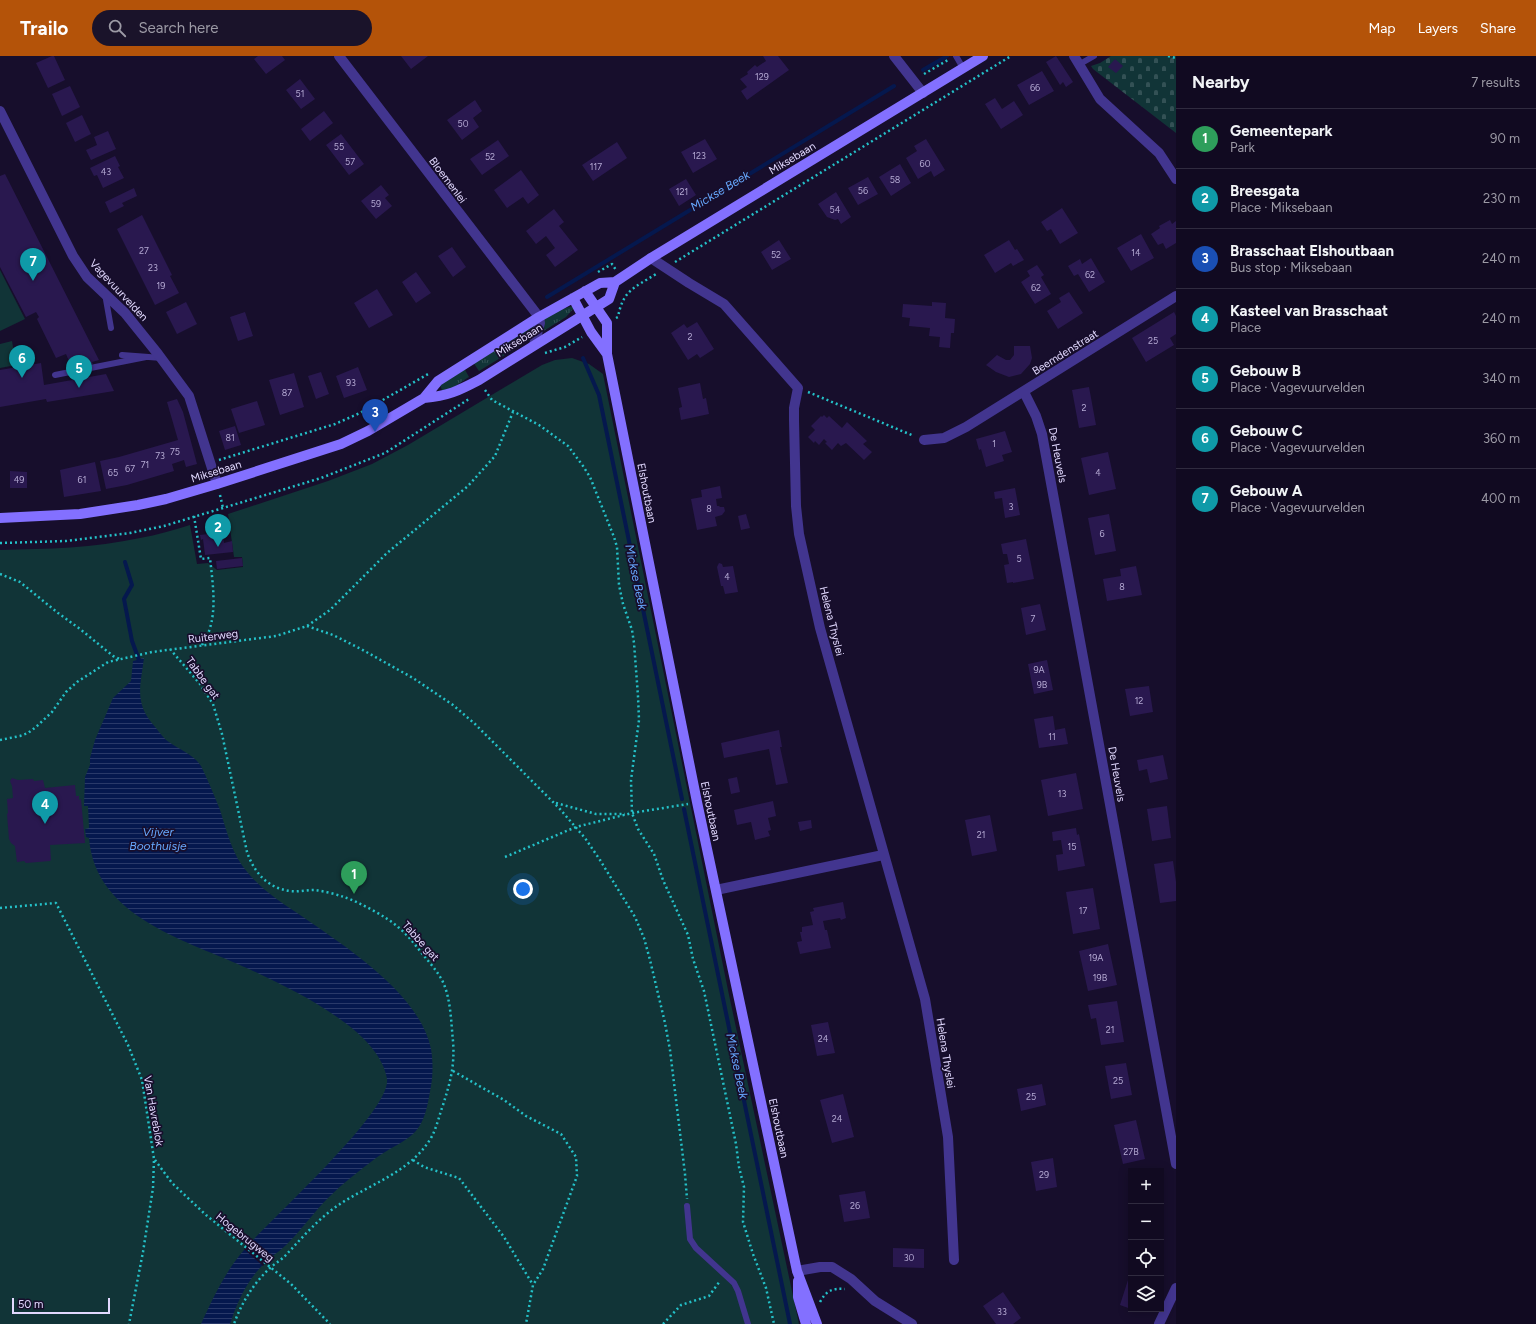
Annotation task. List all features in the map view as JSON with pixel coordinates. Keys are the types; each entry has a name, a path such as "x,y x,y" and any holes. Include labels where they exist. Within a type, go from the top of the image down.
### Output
{"main road":[{"name":"Miksebaan","path":"0,518 80,514 106,511 166,499 341,444 368,431 424,398 438,381 539,317 600,283 615,282 651,258 983,56"},
{"name":"Miksebaan","path":"424,398 445,396 474,382 609,299 615,282"},
{"path":"585,291 607,323"},
{"name":"Elshoutbaan","path":"573,298 591,332 607,354"},
{"name":"Elshoutbaan","path":"607,323 607,354 716,890 798,1271 817,1324"},
{"path":"438,381 435,389 445,396"},
{"name":"Elshoutbaan","path":"798,1271 798,1296 806,1324"}],"street":[{"name":"Bloemenlei","path":"339,56 539,317"},
{"path":"894,56 923,93"},
{"path":"1077,60 1100,99 1159,153 1176,179"},
{"name":"Vagevuurvelden","path":"0,112 73,256 87,277 125,313 162,358 189,396 209,464 217,484"},
{"path":"651,258 724,304 798,388"},
{"name":"Beemdenstraat","path":"924,440 944,438 966,428 1176,296"},
{"path":"534,345 540,323 539,317"},
{"name":"Helena Thyslei","path":"798,388 794,408 794,420 796,506 799,534 820,628 925,999 948,1138 954,1260"},
{"name":"De Heuvels","path":"1024,392 1036,416 1042,434 1176,1164"},
{"path":"716,890 883,855"},
{"path":"798,1271 820,1267 832,1267 851,1278 875,1301 912,1324"},
{"path":"1159,1324 1176,1288"}],"lane":[{"path":"956,56 963,68"},
{"path":"1077,60 1094,56"},
{"path":"104,293 111,328"},
{"path":"122,355 162,358"},
{"path":"55,375 146,357"},
{"path":"687,1206 690,1239 696,1248 734,1283 738,1291 748,1324"}],"path":[{"path":"607,323 618,317 620,304 628,292 1012,56"},
{"path":"1168,56 1176,58"},
{"path":"924,74 949,60"},
{"path":"542,354 565,347 591,332"},
{"path":"209,464 335,424 360,413 436,369"},
{"path":"491,385 484,389 492,400 547,430 563,442 574,454 590,477 614,537 617,547 619,585 623,604 632,630 634,643 638,696 639,720 630,786 632,814 638,830 654,854 663,880 686,930 693,959 704,991 744,1186 743,1222 752,1254 766,1288 774,1324"},
{"path":"798,388 924,440"},
{"path":"0,543 66,541 130,533 164,526 321,478 385,453 471,398"},
{"name":"Ruiterweg","path":"0,740 28,733 52,712 66,692 77,682 108,662 170,649 276,636 307,626 330,610 387,553 468,486 495,456 513,412"},
{"path":"194,516 201,559 210,558 214,599 212,620 202,646"},
{"path":"0,574 20,582 58,614 80,629 113,656 121,660"},
{"path":"307,626 334,635 360,648 413,678 442,697 474,724 554,803 576,827 600,860 628,904 644,938 666,1023 684,1167 687,1206"},
{"name":"Tabbe gat","path":"170,649 200,684 213,704 222,734 246,852 253,868 265,881 275,887 289,891 315,890 346,898 399,927 436,970 446,988 453,1048 453,1071 450,1084 438,1122 431,1138 413,1160 390,1176 337,1206 314,1226 281,1260 270,1267 254,1285 238,1312 234,1324"},
{"path":"554,803 596,814 632,814"},
{"path":"505,857 576,827 679,805"},
{"name":"Van Havreblok","path":"0,908 56,903 128,1045 142,1080 154,1159 153,1188 143,1252 129,1324"},
{"path":"453,1071 468,1081 492,1092 526,1116 561,1134 576,1156 577,1176 543,1269 534,1285 526,1324"},
{"name":"Hogebrugweg","path":"154,1159 172,1184 206,1215 247,1247 302,1295 330,1324"},
{"path":"413,1160 424,1167 459,1178 504,1237 534,1285"},
{"path":"663,1324 681,1306 709,1296 725,1275"},
{"path":"819,1306 826,1293 831,1289 842,1289 865,1293"}],"green space":[{"path":"1111,56 1176,56 1176,133 1091,66 1100,63"},
{"path":"0,270 25,319 0,331"},
{"path":"573,306 574,308 566,317 542,332 544,319 559,310"},
{"path":"534,325 531,339 479,371 473,362"},
{"path":"12,341 16,365 0,368 0,344"},
{"path":"572,358 589,364 603,374 728,990 799,1324 0,1324 0,550 105,544 172,531 190,525 197,564 208,563 217,570 243,567 242,557 234,557 228,514 328,481 372,464 408,445 542,365 555,360"},
{"path":"464,368 469,377 452,388 442,390 440,385"}],"water":[{"name":"Vijver Boothuisje","path":"144,658 140,695 144,711 165,739 190,755 201,766 220,810 234,851 242,866 254,880 267,891 359,957 397,991 412,1009 424,1029 432,1054 432,1077 429,1099 421,1124 413,1134 376,1158 340,1187 323,1203 286,1245 260,1268 244,1290 236,1306 230,1324 201,1324 225,1276 237,1258 257,1235 350,1140 370,1115 383,1095 387,1079 382,1064 373,1049 354,1030 337,1017 300,994 275,981 200,948 149,923 126,907 108,888 95,865 89,838 86,837 85,829 89,828 88,806 84,806 85,777 90,765 90,758 95,740 113,698 131,681 133,661"}],"pier":[{"path":"249,1244 267,1261 263,1266 244,1249"}],"building":[{"path":"54,56 65,80 48,88 36,63"},
{"path":"258,56 282,56 285,60 266,74 254,59"},
{"path":"401,56 428,56 411,69"},
{"path":"763,56 778,56 789,70 747,100 741,91 747,87 740,79 748,74 747,72 755,65 757,67 766,61"},
{"path":"1056,56 1073,82 1066,87 1063,82 1060,85 1046,62"},
{"path":"1115,59 1123,66 1116,73 1108,67"},
{"path":"1042,71 1054,91 1029,105 1017,85"},
{"path":"300,79 315,99 301,109 286,90"},
{"path":"70,86 80,107 62,116 52,94"},
{"path":"995,98 1002,109 1014,101 1023,115 1001,129 985,104"},
{"path":"475,100 482,111 473,118 479,127 462,140 447,120"},
{"path":"324,111 333,123 310,141 301,129"},
{"path":"82,115 91,134 75,142 66,123"},
{"path":"108,131 116,149 91,160 86,150 97,145 94,137"},
{"path":"341,134 364,164 349,175 326,145"},
{"path":"705,139 717,159 693,173 681,152"},
{"path":"926,139 945,170 934,177 931,171 918,179 906,158 917,151 914,146"},
{"path":"498,140 509,156 482,175 470,159"},
{"path":"617,142 627,158 593,181 582,165"},
{"path":"115,156 120,166 118,167 124,178 103,188 97,175 94,176 90,168"},
{"path":"900,164 911,183 891,196 879,177"},
{"path":"521,170 539,195 528,204 523,197 507,208 494,190"},
{"path":"5,174 99,360 92,362 93,364 72,368 66,354 56,358 37,319 39,317 36,312 26,317 0,267 0,176"},
{"path":"868,177 878,194 858,205 848,188"},
{"path":"686,179 696,195 679,206 669,189"},
{"path":"381,185 389,195 385,198 392,206 376,219 361,201"},
{"path":"134,188 137,196 122,203 124,206 110,213 105,202"},
{"path":"836,192 851,217 841,224 838,219 835,220 827,217 818,204"},
{"path":"1062,208 1078,233 1060,244 1051,229 1047,231 1041,222"},
{"path":"554,209 564,222 559,226 578,250 555,267 546,255 555,248 546,236 536,244 526,231"},
{"path":"142,215 172,275 170,276 179,293 155,305 117,229"},
{"path":"1170,220 1172,224 1176,221 1176,243 1166,249 1163,243 1158,245 1151,234 1160,228 1159,226"},
{"path":"1141,234 1154,258 1131,271 1117,248"},
{"path":"779,240 791,259 772,270 761,252"},
{"path":"1009,240 1024,260 1013,266 1011,263 995,273 984,255"},
{"path":"452,247 466,267 453,277 438,256"},
{"path":"1091,258 1105,282 1089,292 1078,274 1074,276 1068,266 1080,259 1082,264"},
{"path":"1037,265 1044,275 1041,277 1051,294 1035,304 1021,282 1030,276 1027,271"},
{"path":"416,272 431,293 416,303 402,282"},
{"path":"377,289 393,315 369,328 354,303"},
{"path":"1069,292 1083,313 1058,329 1047,311 1061,302 1059,298"},
{"path":"186,302 197,324 177,334 166,312"},
{"path":"932,302 946,303 945,318 955,319 954,333 951,333 950,348 939,347 940,337 929,336 930,328 909,326 910,318 902,317 903,304 932,306"},
{"path":"245,312 253,336 238,341 230,317"},
{"path":"1174,312 1176,316 1176,334 1170,338 1174,345 1146,362 1132,338"},
{"path":"697,322 714,349 700,358 697,354 688,360 671,333 684,324 687,328"},
{"path":"1014,346 1030,346 1032,358 1030,364 1021,374 1009,377 996,372 986,365 997,355 1006,360 1010,360 1014,355"},
{"path":"41,363 44,385 106,374 114,391 47,402 46,399 0,407 0,370"},
{"path":"358,367 367,390 344,398 336,376"},
{"path":"321,372 329,394 316,399 308,376"},
{"path":"294,373 304,407 280,415 269,380"},
{"path":"700,383 703,399 706,398 709,414 681,420 679,408 682,407 678,388"},
{"path":"1089,387 1096,425 1079,428 1072,390"},
{"path":"177,399 183,412 197,464 186,467 184,460 172,464 174,471 127,485 106,489 100,461 178,440 167,402"},
{"path":"257,401 265,425 239,433 231,409"},
{"path":"824,415 827,418 829,416 842,428 847,422 867,441 863,444 872,452 864,460 846,443 841,446 838,443 832,450 825,443 827,442 824,439 819,445 815,441 814,443 808,437 815,430 811,426"},
{"path":"235,426 241,445 225,450 219,431"},
{"path":"1005,431 1012,452 1002,455 1004,461 986,467 981,449 979,450 976,439"},
{"path":"1108,452 1116,489 1089,495 1081,458"},
{"path":"95,462 101,491 64,497 60,470"},
{"path":"10,471 27,472 27,488 10,488"},
{"path":"720,486 722,498 716,499 717,506 724,507 725,511 722,515 715,517 717,526 697,530 691,499 702,497 701,490"},
{"path":"1015,488 1020,515 1005,518 1002,498 995,499 994,492"},
{"path":"746,514 750,528 741,530 738,516"},
{"path":"1109,514 1116,551 1095,555 1088,518"},
{"path":"223,532 224,543 232,541 233,552 205,555 203,539 201,540 200,535"},
{"path":"1026,539 1034,579 1007,583 1004,565 1009,564 1007,554 1003,554 1001,544"},
{"path":"242,558 243,566 217,569 216,561"},
{"path":"719,563 722,564 723,567 733,566 738,592 725,594 723,586 721,586 717,567"},
{"path":"1136,566 1142,595 1107,601 1103,579 1121,576 1120,569"},
{"path":"1040,604 1046,630 1026,635 1021,608"},
{"path":"1047,660 1053,690 1034,694 1028,664"},
{"path":"1149,686 1153,712 1130,716 1125,689"},
{"path":"1053,716 1055,730 1065,728 1068,744 1039,748 1034,719"},
{"path":"779,730 782,747 780,747 788,783 776,785 769,749 724,758 721,743"},
{"path":"1163,755 1168,779 1150,783 1147,769 1139,771 1137,760"},
{"path":"1076,773 1083,809 1048,816 1041,780"},
{"path":"737,777 740,792 731,794 728,779"},
{"path":"12,778 18,780 43,780 45,788 75,785 76,796 79,796 79,800 81,799 85,843 50,845 50,861 26,863 24,861 17,862 15,846 9,839 7,814 7,799 13,798 10,781"},
{"path":"773,801 776,816 768,818 771,830 768,831 770,836 755,840 751,822 737,825 734,810"},
{"path":"1167,806 1171,838 1152,841 1147,809"},
{"path":"990,815 997,851 972,856 965,820"},
{"path":"811,820 812,828 800,831 798,822"},
{"path":"1076,828 1077,835 1079,834 1085,866 1058,871 1056,855 1063,854 1061,840 1053,841 1052,832"},
{"path":"1173,861 1176,882 1176,901 1160,903 1154,864"},
{"path":"1093,888 1100,929 1073,934 1066,892"},
{"path":"843,902 846,918 841,920 840,918 823,921 825,930 827,930 831,948 800,954 797,942 802,941 800,932 802,932 802,927 813,925 810,912 814,911 813,908"},
{"path":"1108,944 1117,985 1088,991 1079,951"},
{"path":"1117,1001 1124,1042 1101,1045 1096,1018 1091,1019 1088,1005"},
{"path":"828,1022 835,1053 817,1056 811,1025"},
{"path":"1126,1063 1132,1095 1111,1099 1105,1066"},
{"path":"1042,1084 1046,1105 1021,1111 1017,1089"},
{"path":"843,1094 854,1137 832,1143 820,1100"},
{"path":"1136,1120 1145,1159 1123,1164 1114,1125"},
{"path":"1053,1158 1057,1187 1036,1191 1031,1162"},
{"path":"865,1191 870,1218 844,1222 839,1195"},
{"path":"893,1248 924,1249 924,1268 893,1267"},
{"path":"1128,1280 1128,1308 1120,1305"},
{"path":"1003,1292 1021,1318 1013,1324 996,1324 983,1306"}],"waterway":[{"name":"Mickse Beek","path":"923,70 947,56"},
{"name":"Mickse Beek","path":"547,297 894,86"},
{"name":"Mickse Beek","path":"583,358 599,395 682,799"},
{"path":"125,562 132,585 124,599 132,641 139,660"},
{"name":"Mickse Beek","path":"684,809 790,1324"}],"place":[{"name":"Gebouw A","path":"33,281"},
{"name":"Gebouw C","path":"22,378"},
{"name":"Gebouw B","path":"79,388"},
{"name":"Brasschaat Elshoutbaan","path":"375,432"},
{"name":"Breesgata","path":"218,547"},
{"name":"Kasteel van Brasschaat","path":"45,824"},
{"name":"Gemeentepark","path":"354,894"}]}
